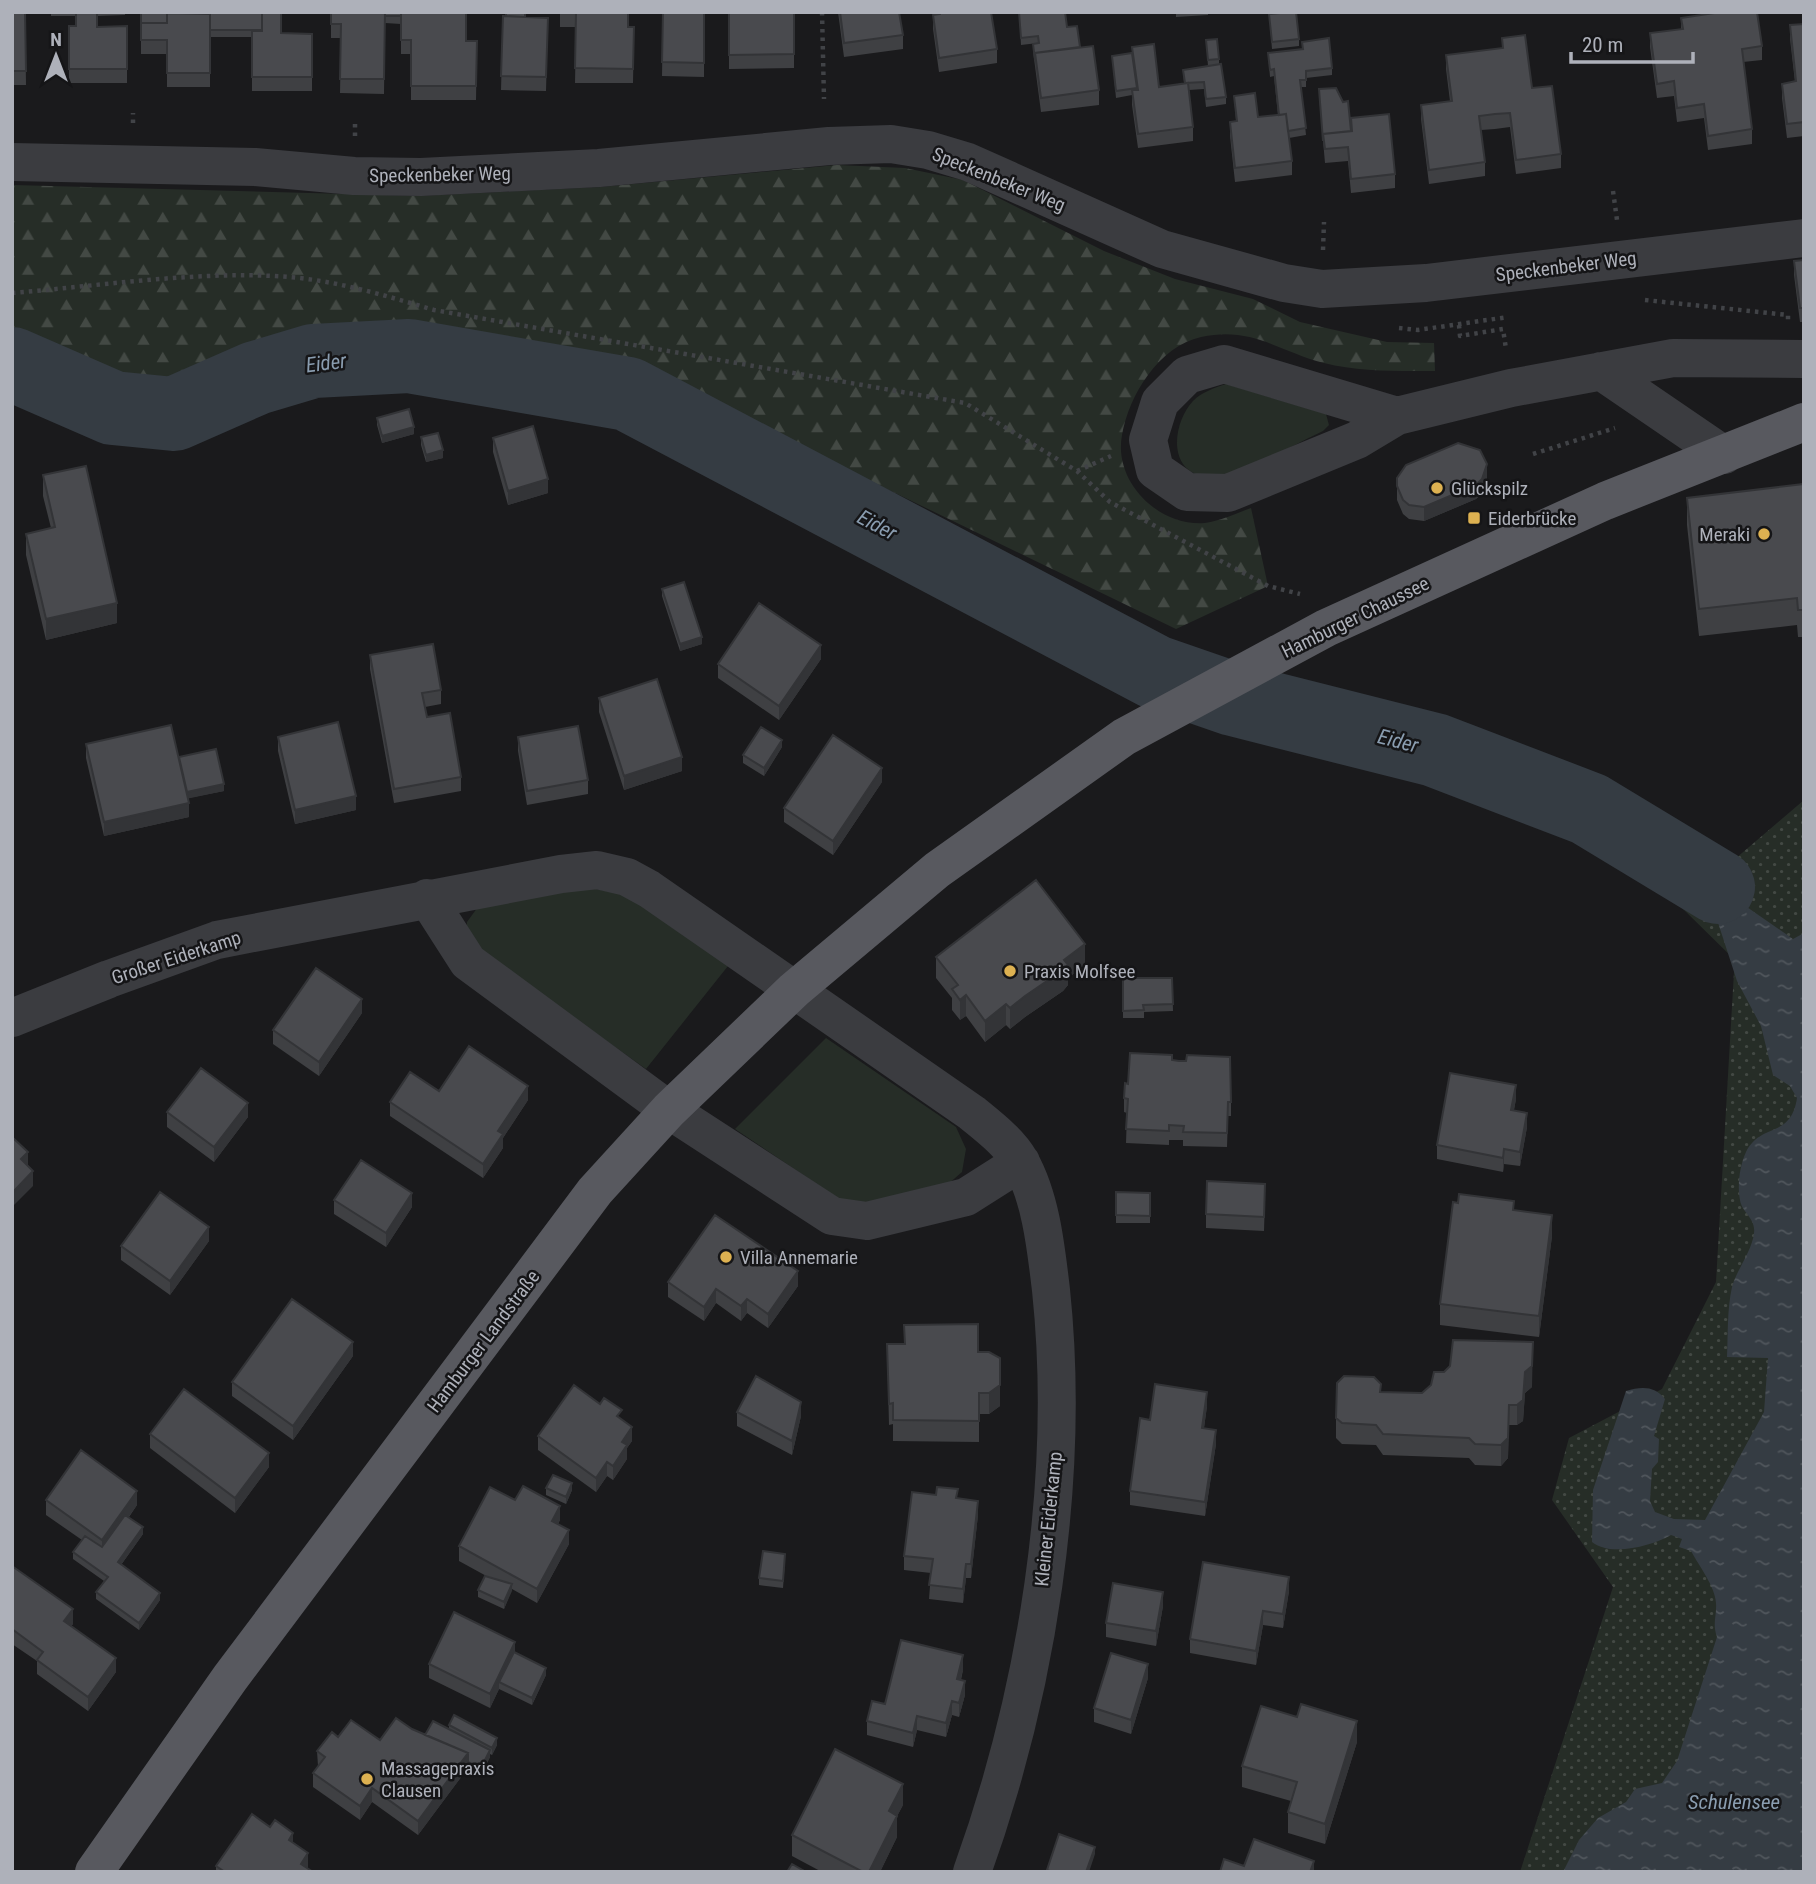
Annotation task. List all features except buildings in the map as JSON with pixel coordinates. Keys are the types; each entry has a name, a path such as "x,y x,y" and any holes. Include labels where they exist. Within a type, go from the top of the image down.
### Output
{"main road":[{"name":"Hamburger Chaussee","path":"937,870 1124,737 1326,628 1605,501 1804,422"},
{"name":"Hamburger Landstraße","path":"94,1872 230,1678 595,1191 669,1110 793,990 937,870"}],"street":[{"name":"Speckenbeker Weg","path":"12,162 254,167 354,176 421,177 599,168 829,146 891,144 928,150 968,162 1162,249 1284,284 1322,289 1426,284 1804,238"},
{"path":"1397,416 1224,364 1187,375 1160,402 1148,440 1155,470 1187,492 1228,493 1357,440 1397,416 1673,358 1804,359"},
{"path":"1601,371 1724,456"},
{"name":"Großer Eiderkamp","path":"12,1018 108,979 217,940 427,898 597,870 617,874 649,889 793,990"},
{"path":"427,898 468,962 669,1110 832,1216 867,1221 966,1197 1020,1161"},
{"name":"Kleiner Eiderkamp","path":"793,990 972,1113 1004,1141 1020,1161 1039,1214 1048,1261 1058,1354 1052,1512 1026,1687 998,1800 972,1872"}],"path":[{"path":"822,12 824,99"},
{"path":"12,293 198,278 289,277 379,294 434,310 965,403 1077,471 1110,502 1268,586 1305,595"},
{"path":"1639,300 1788,315 1788,325"},
{"path":"1394,327 1418,330 1510,317"},
{"path":"1459,325 1460,335 1498,330"}],"green space":[{"path":"837,165 905,168 963,180 1104,251 1175,279 1253,299 1300,322 1387,342 1434,343 1435,371 1337,366 1250,337 1219,334 1186,342 1159,361 1148,374 1131,404 1122,435 1121,452 1132,485 1156,509 1171,518 1188,522 1205,523 1251,508 1268,586 1176,629 639,369 330,329 176,390 119,379 12,334 12,185 419,196 601,187"},
{"path":"1226,384 1326,414 1329,425 1323,431 1280,452 1230,473 1203,476 1191,472 1183,464 1179,454 1177,443 1181,420 1193,401"},
{"path":"1804,800 1804,1872 1520,1872 1613,1587 1552,1500 1569,1438 1662,1389 1716,1282 1734,972 1741,966 1680,906"},
{"path":"576,885 631,896 728,966 646,1069 466,941 467,922 480,904"},
{"path":"826,1038 956,1127 966,1149 962,1172 947,1185 866,1205 842,1201 735,1129"}],"water":[{"name":"Schulensee","path":"1718,887 1793,939 1804,933 1804,1872 1563,1872 1579,1840 1598,1818 1626,1802 1635,1789 1662,1783 1677,1761 1717,1637 1713,1590 1691,1551 1679,1547 1682,1539 1671,1535 1653,1543 1620,1549 1609,1549 1592,1542 1593,1490 1626,1391 1648,1388 1665,1399 1654,1436 1659,1439 1658,1462 1652,1469 1650,1501 1655,1512 1674,1519 1705,1520 1764,1412 1768,1358 1727,1357 1728,1313 1732,1287 1754,1233 1753,1223 1740,1200 1740,1175 1744,1157 1752,1143 1789,1120 1797,1098 1790,1086 1773,1075 1761,1026 1737,981 1710,898"}],"waterway":[{"name":"Eider","path":"12,364 113,408 174,414 256,378 313,361 409,356 628,394 1155,672 1233,699 1435,750 1589,809 1718,887"}],"place":[{"name":"Glückspilz","path":"1437,488"},
{"name":"Eiderbrücke","path":"1474,518"},
{"name":"Meraki","path":"1764,534"},
{"name":"Praxis Molfsee","path":"1010,971"},
{"name":"Villa Annemarie","path":"726,1257"},
{"name":"Massagepraxis Clausen","path":"367,1779"}]}
